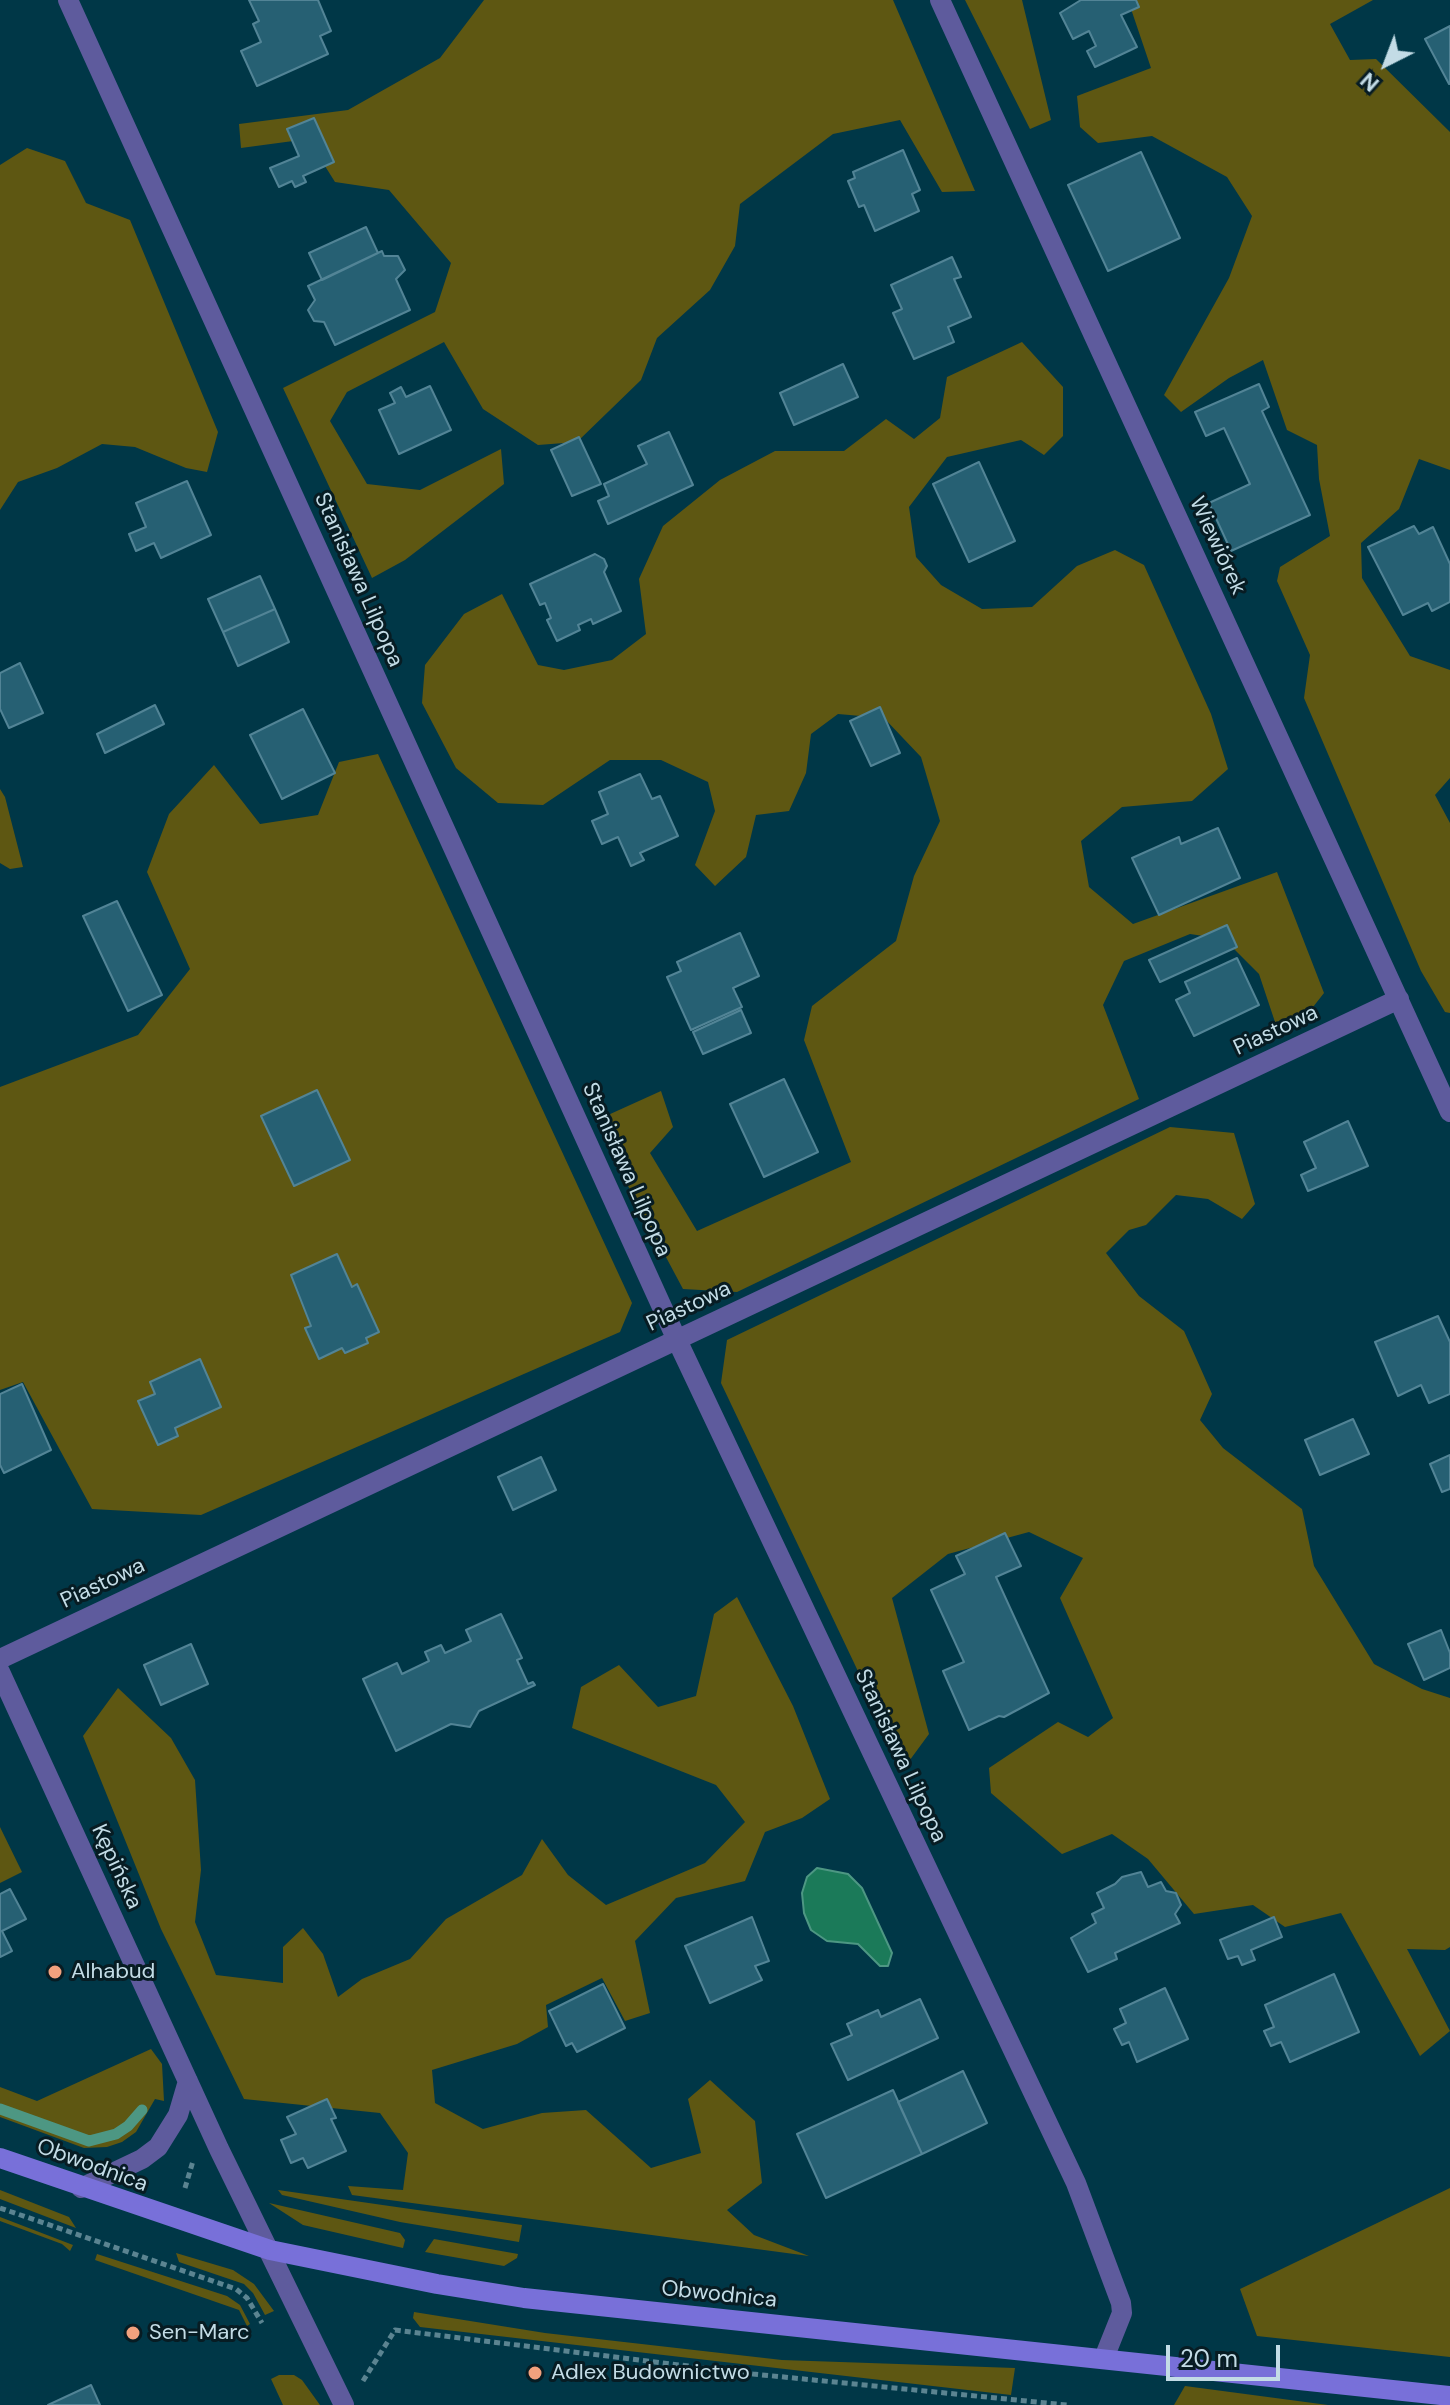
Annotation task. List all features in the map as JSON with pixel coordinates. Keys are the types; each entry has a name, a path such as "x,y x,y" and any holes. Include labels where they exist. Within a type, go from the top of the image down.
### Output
{"main road":[{"name":"Obwodnica","path":"0,2158 270,2250 524,2298 1450,2396"}],"street":[{"name":"Stanisława Lilpopa","path":"68,0 677,1340 1076,2183 1121,2303 1122,2313 1104,2358"},
{"name":"Wiewiórek","path":"940,0 1450,1112"},
{"name":"Piastowa","path":"0,1659 1399,999"},
{"name":"Kępińska","path":"0,1672 188,2081 270,2250 349,2399"},
{"path":"81,2188 142,2159 158,2147 178,2115 188,2081"}],"path":[{"path":"185,2188 194,2159 200,2157"},
{"path":"0,2208 236,2289 247,2298 262,2323"},
{"path":"349,2399 395,2330 753,2374 1067,2405"}],"shaded area":[{"path":"484,0 893,0 975,191 942,192 900,120 833,134 740,204 735,246 710,290 657,338 641,380 577,442 538,445 483,409 444,342 347,392 330,421 367,484 420,490 501,449 504,484 405,560 372,578 283,388 435,312 451,263 389,190 335,182 308,139 241,148 239,124 348,110 440,58"},
{"path":"965,0 1022,0 1051,120 1030,129"},
{"path":"1128,0 1373,0 1330,24 1350,60 1376,59 1450,132 1450,470 1419,459 1399,509 1361,543 1362,578 1410,656 1450,670 1450,778 1435,795 1450,823 1450,1013 1445,1012 1421,971 1304,698 1310,655 1277,581 1280,567 1330,536 1319,479 1317,445 1287,430 1263,360 1229,378 1181,412 1164,395 1229,278 1252,216 1227,177 1152,136 1098,143 1080,127 1077,96 1151,68"},
{"path":"27,148 65,161 86,203 130,220 218,432 207,472 186,468 135,447 102,444 57,468 18,482 0,510 0,165"},
{"path":"1022,342 1063,387 1063,436 1044,455 1021,440 947,457 909,507 916,557 941,585 982,609 1032,607 1077,566 1115,550 1144,565 1211,714 1228,769 1192,801 1122,807 1081,841 1089,887 1133,924 1277,872 1324,993 1306,1016 1275,1022 1259,974 1224,939 1190,934 1124,961 1103,1005 1139,1099 737,1292 683,1289 620,1171 608,1115 661,1091 673,1127 650,1153 697,1231 851,1162 804,1040 812,1006 896,941 914,876 940,821 921,757 884,718 838,714 811,734 806,773 789,811 756,815 746,857 715,886 695,865 715,811 708,782 661,760 610,760 543,805 498,803 456,768 422,703 425,665 464,614 502,594 538,665 564,670 612,660 646,634 639,579 663,526 720,480 775,451 844,451 886,419 914,439 940,418 947,377"},
{"path":"378,754 632,1303 620,1332 201,1515 92,1509 23,1382 0,1390 0,1087 138,1035 190,969 147,872 169,814 214,765 260,824 318,815 339,762"},
{"path":"0,789 5,797 23,867 10,869 0,863"},
{"path":"1170,1127 1234,1133 1255,1204 1242,1219 1208,1199 1176,1195 1146,1225 1129,1230 1106,1253 1139,1296 1184,1331 1212,1394 1200,1420 1223,1448 1302,1509 1314,1566 1374,1664 1422,1689 1450,1698 1450,1947 1445,1950 1407,1949 1450,2031 1420,2056 1341,1913 1285,1927 1253,1905 1194,1914 1148,1859 1112,1834 1062,1854 991,1793 989,1768 1058,1722 1088,1737 1113,1718 1060,1598 1083,1558 1029,1532 948,1554 892,1598 929,1734 904,1768 721,1383 727,1340"},
{"path":"737,1597 793,1706 830,1799 802,1818 765,1832 745,1881 676,1898 635,1941 650,2013 625,2021 602,1978 546,2005 548,2027 517,2044 432,2070 435,2103 483,2129 542,2113 586,2110 651,2168 701,2153 688,2099 710,2080 755,2121 762,2183 727,2210 754,2235 809,2256 352,2195 348,2186 403,2190 408,2153 380,2113 244,2099 161,1929 83,1736 118,1688 171,1738 195,1780 201,1870 195,1922 216,1975 283,1983 283,1947 303,1928 323,1954 338,1997 362,1979 410,1959 446,1919 522,1875 542,1839 568,1875 606,1905 705,1863 745,1822 716,1785 572,1728 581,1687 619,1665 658,1707 696,1696 714,1614"},
{"path":"0,1827 22,1872 0,1883"},
{"path":"817,1868 848,1874 862,1888 892,1953 888,1966 880,1966 858,1944 827,1941 811,1930 804,1913 802,1893 807,1877"},
{"path":"151,2049 162,2064 164,2101 155,2099 136,2132 122,2142 107,2147 84,2148 0,2117 0,2087 37,2101"},
{"path":"1450,2188 1450,2357 1257,2336 1240,2289"},
{"path":"0,2190 69,2217 76,2228 0,2199"},
{"path":"278,2190 522,2225 519,2242 400,2222 282,2195"},
{"path":"269,2203 400,2233 405,2240 403,2248 303,2225"},
{"path":"0,2217 73,2245 70,2251 62,2244 0,2221"},
{"path":"434,2239 518,2254 504,2266 425,2252"},
{"path":"176,2253 233,2270 254,2284 274,2311 265,2315 253,2293 244,2284 179,2262"},
{"path":"97,2254 227,2296 240,2305 250,2324 247,2326 239,2310 95,2260"},
{"path":"414,2312 545,2333 782,2360 1015,2368 1011,2395 420,2327 413,2318"},
{"path":"279,2375 294,2375 302,2380 320,2405 283,2405 271,2379"},
{"path":"1185,2386 1328,2405 1174,2405"}],"building":[{"path":"249,0 318,0 331,31 320,36 328,54 257,86 241,51 261,42 253,24 259,21"},
{"path":"1081,0 1136,0 1139,7 1121,15 1137,47 1095,67 1087,51 1096,46 1089,31 1073,39 1060,13"},
{"path":"1450,26 1450,84 1449,84 1425,39"},
{"path":"314,118 334,162 303,176 306,182 295,187 292,181 279,187 270,168 299,156 287,129"},
{"path":"903,150 920,190 912,194 919,211 875,231 864,205 859,207 848,181 855,178 853,172"},
{"path":"1141,152 1180,238 1108,271 1068,185"},
{"path":"366,227 378,253 322,280 309,253"},
{"path":"382,251 384,256 398,256 405,270 396,279 410,310 335,345 324,322 314,321 308,310 315,300 308,286"},
{"path":"952,257 961,277 954,279 971,317 948,327 954,342 914,359 893,313 902,309 891,285"},
{"path":"843,364 858,397 794,425 780,393"},
{"path":"1259,384 1269,407 1262,411 1310,515 1231,551 1209,503 1250,484 1224,428 1206,436 1195,412"},
{"path":"430,386 451,430 399,454 379,410 395,403 390,393 401,387 406,397"},
{"path":"669,432 693,485 608,524 598,501 609,496 604,484 647,464 638,446"},
{"path":"579,437 601,484 572,496 551,450"},
{"path":"979,462 1015,541 969,562 933,484"},
{"path":"187,481 211,535 161,558 154,543 136,551 129,534 146,527 136,503"},
{"path":"1414,526 1419,534 1433,527 1450,564 1450,602 1432,611 1428,603 1403,615 1368,547"},
{"path":"595,554 604,559 607,566 604,572 621,611 593,624 591,619 578,625 580,630 557,641 547,620 551,618 545,603 540,605 530,584"},
{"path":"260,576 275,609 223,632 208,599"},
{"path":"275,609 289,642 238,666 223,632"},
{"path":"20,663 43,713 9,728 0,709 0,673"},
{"path":"155,705 164,724 105,753 97,734"},
{"path":"880,707 900,753 871,766 850,721"},
{"path":"303,709 335,773 282,799 250,735"},
{"path":"640,774 652,799 660,796 678,836 640,853 644,860 631,866 618,837 602,844 592,821 608,814 599,792"},
{"path":"1218,828 1240,878 1159,915 1132,858 1179,837 1181,844"},
{"path":"117,901 162,995 128,1011 83,916"},
{"path":"1227,925 1237,947 1160,982 1149,960"},
{"path":"740,933 759,976 733,988 742,1007 691,1030 667,977 681,971 677,962"},
{"path":"1237,958 1259,1005 1194,1036 1176,1000 1190,993 1185,982"},
{"path":"741,1010 751,1033 703,1054 693,1032"},
{"path":"784,1079 818,1152 764,1177 730,1104"},
{"path":"317,1090 350,1160 294,1186 261,1116"},
{"path":"1348,1121 1368,1166 1308,1191 1301,1175 1316,1168 1304,1142"},
{"path":"337,1254 352,1287 357,1284 379,1332 366,1338 368,1343 345,1353 342,1348 319,1359 305,1328 311,1326 291,1275"},
{"path":"1438,1316 1450,1342 1450,1394 1429,1403 1421,1385 1398,1396 1375,1342"},
{"path":"200,1359 221,1407 175,1428 178,1436 158,1445 138,1401 155,1394 150,1382"},
{"path":"22,1384 51,1450 4,1473 0,1465 0,1394"},
{"path":"1353,1419 1369,1454 1320,1475 1305,1440"},
{"path":"1450,1455 1450,1489 1442,1492 1430,1464"},
{"path":"541,1457 556,1490 513,1510 498,1477"},
{"path":"1005,1533 1021,1566 996,1577 1049,1693 1004,1717 999,1716 969,1730 943,1671 964,1662 931,1590 965,1574 956,1556"},
{"path":"501,1614 522,1658 517,1660 528,1684 533,1682 535,1685 479,1711 470,1727 451,1724 396,1751 363,1679 397,1663 402,1674 429,1661 425,1652 441,1645 445,1653 471,1641 466,1630"},
{"path":"1441,1630 1450,1653 1450,1668 1424,1680 1408,1644"},
{"path":"191,1644 208,1684 161,1705 144,1665"},
{"path":"1141,1872 1148,1887 1161,1882 1166,1891 1176,1893 1181,1905 1175,1914 1180,1923 1115,1953 1117,1959 1088,1972 1071,1938 1096,1923 1092,1914 1104,1908 1097,1893 1122,1877"},
{"path":"10,1889 26,1919 2,1931 12,1951 0,1957 0,1894"},
{"path":"752,1917 769,1961 755,1966 762,1980 710,2003 685,1946"},
{"path":"1274,1917 1282,1937 1251,1950 1255,1960 1242,1965 1238,1956 1228,1959 1220,1940"},
{"path":"1334,1974 1359,2032 1290,2062 1281,2042 1271,2046 1264,2031 1274,2027 1265,2005"},
{"path":"603,1984 625,2028 577,2052 572,2043 566,2046 549,2011"},
{"path":"1165,1988 1188,2039 1137,2062 1129,2042 1122,2045 1114,2029 1126,2023 1120,2009"},
{"path":"920,1999 938,2038 848,2080 831,2044 852,2035 847,2024 878,2010 881,2017"},
{"path":"963,2071 987,2123 922,2154 898,2102"},
{"path":"893,2090 922,2154 826,2198 797,2134"},
{"path":"327,2099 336,2118 331,2119 346,2151 308,2168 303,2158 291,2163 281,2140 296,2134 287,2117"},
{"path":"91,2385 100,2405 48,2405"}],"waterway":[{"path":"0,2109 89,2141 116,2134 142,2110"}],"place":[{"name":"Alhabud","path":"55,1972"},
{"name":"Sen-Marc","path":"133,2333"},
{"name":"Adlex Budownictwo","path":"535,2373"}]}
